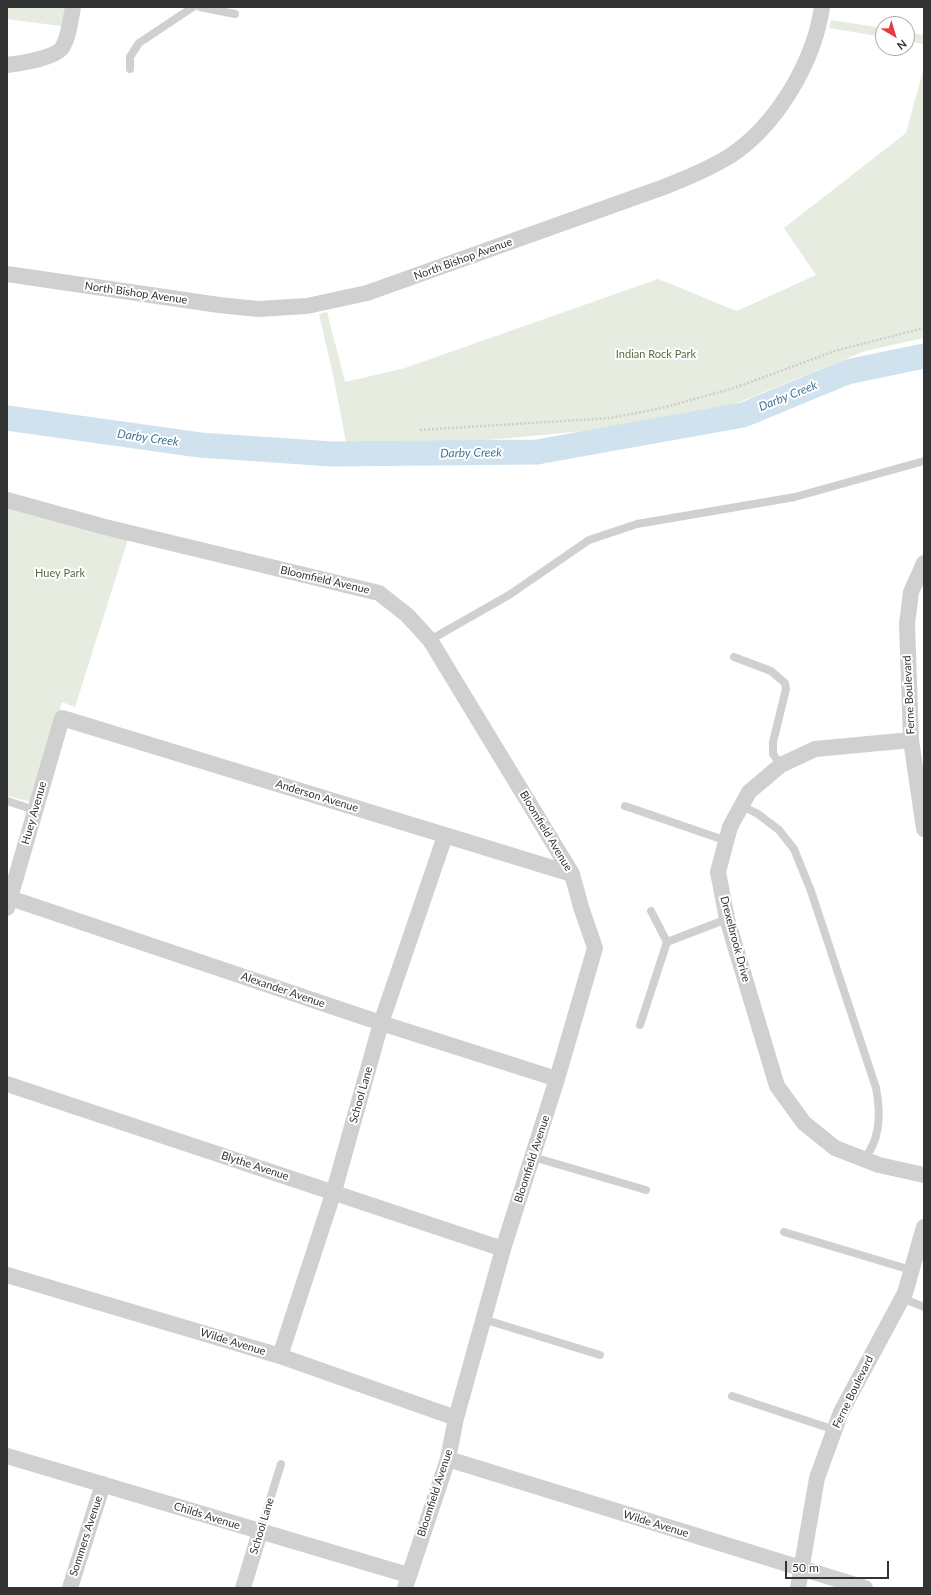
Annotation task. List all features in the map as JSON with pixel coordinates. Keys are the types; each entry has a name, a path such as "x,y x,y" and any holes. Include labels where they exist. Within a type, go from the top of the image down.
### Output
{"street":[{"path":"7,65 49,55 61,49 67,36 73,7"},
{"name":"North Bishop Avenue","path":"7,274 258,309 307,306 366,293 664,187 706,169 731,155 772,118 788,95 801,72 812,44 821,18 822,7"},
{"name":"Bloomfield Avenue","path":"7,500 113,529 379,593 407,615 430,640 572,874 581,907 595,948 557,1079 503,1249 456,1418 448,1459 406,1582"},
{"name":"Ferne Boulevard","path":"924,563 911,592 907,624 912,740 924,829"},
{"name":"Anderson Avenue","path":"62,718 572,874"},
{"name":"Huey Avenue","path":"8,903 62,718"},
{"name":"Drexelbrook Drive","path":"912,740 815,749 781,765 749,792 730,827 718,872 727,919 777,1086 804,1123 835,1148 879,1165 924,1175"},
{"name":"School Lane","path":"280,1356 334,1191 381,1023 445,836"},
{"name":"Alexander Avenue","path":"8,903 557,1079"},
{"name":"Blythe Avenue","path":"7,1084 334,1191 503,1249"},
{"name":"Ferne Boulevard","path":"798,1588 817,1478 841,1412 902,1298 912,1270 924,1227"},
{"name":"Wilde Avenue","path":"7,1275 280,1356 456,1418"},
{"name":"Childs Avenue","path":"7,1456 260,1532 406,1582"},
{"name":"Wilde Avenue","path":"448,1459 865,1588"},
{"name":"Sommers Avenue","path":"70,1588 103,1484"},
{"name":"School Lane","path":"243,1588 260,1532"}],"lane":[{"path":"130,69 130,57 139,43 192,7"},
{"path":"200,7 235,14"},
{"path":"430,640 508,595 589,540 638,524 795,497 924,461"},
{"path":"734,657 771,671 784,683 786,689 773,742 774,754 781,765"},
{"path":"7,801 35,810"},
{"path":"625,806 726,841"},
{"path":"742,806 758,814 779,830 794,849 811,891 876,1088 880,1108 878,1131 871,1150 864,1159"},
{"path":"640,1025 667,942 651,911"},
{"path":"667,942 727,919"},
{"path":"532,1157 646,1190"},
{"path":"784,1232 912,1270"},
{"path":"902,1298 924,1307"},
{"path":"484,1319 600,1355"},
{"path":"732,1396 834,1430"},
{"name":"School Lane","path":"260,1532 281,1464"}],"path":[{"path":"420,430 610,418 662,408 734,388 834,351 924,328"}],"green space":[{"path":"7,7 71,7 68,27 7,19"},
{"path":"831,20 875,27 875,36 829,28"},
{"path":"915,33 924,35 924,44 915,42"},
{"name":"Indian Rock Park","path":"924,67 924,338 865,351 693,421 348,453 335,384 319,314 327,312 345,382 402,369 658,279 737,311 816,275 784,228 906,133"},
{"name":"Huey Park","path":"7,503 129,536 75,707 62,702 31,802 7,796"}],"waterway":[{"name":"Darby Creek","path":"7,418 200,445 332,454 537,452 743,415 847,372 924,356"}]}
